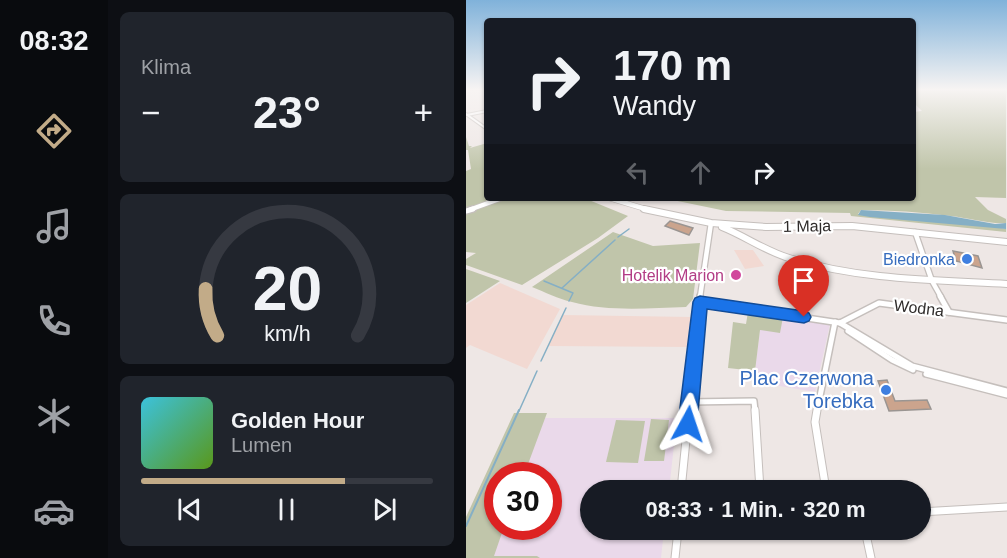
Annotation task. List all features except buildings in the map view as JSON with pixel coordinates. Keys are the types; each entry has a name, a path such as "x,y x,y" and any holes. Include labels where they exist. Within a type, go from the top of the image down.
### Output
{"main road":[{"name":"1 Maja","path":"619,201 659,213 711,223 743,226 852,226 1006,242"},
{"path":"711,223 774,253 805,263 932,280 1006,284"},
{"path":"739,235 738,230 743,226"}],"street":[{"path":"470,116 484,127"},
{"path":"466,211 494,201"},
{"path":"682,480 700,302 711,223"},
{"path":"915,231 932,280 949,312"},
{"path":"700,302 840,324 904,366 1006,393"},
{"name":"Wodna","path":"840,324 879,303 1006,321"},
{"path":"824,480 815,422 840,324"},
{"path":"690,402 754,401 759,480"},
{"path":"931,511 1006,507"},
{"path":"675,558 677,540"},
{"path":"867,540 871,558"}],"shaded area":[{"path":"734,250 753,250 764,266 745,269"},
{"path":"500,283 560,309 527,369 470,345 466,348 466,305"},
{"path":"562,315 693,317 689,347 548,346"},
{"path":"783,317 830,324 815,392 756,382 755,371 760,330"},
{"path":"545,418 677,418 670,480 580,480 580,540 663,540 661,558 491,558 498,540 562,540 562,462 527,462"}],"green space":[{"path":"916,116 1006,116 1006,198 975,197 988,210 1006,219 1006,223 906,212 861,210 858,214 991,226 1006,229 1006,232 851,216 850,213 726,211 678,201 916,201"},
{"path":"466,137 469,146 472,146 470,148 484,144 484,201 488,201 466,208 466,171 471,169 468,150 466,150"},
{"path":"499,201 591,201 628,216 598,238 522,285 466,265 466,259 476,253 466,252 466,214"},
{"path":"613,232 653,246 700,243 693,299 686,307 629,309 600,307 567,301 532,287"},
{"path":"466,269 500,281 466,303"},
{"path":"748,312 783,317 780,333 760,330 755,371 728,368 733,322 746,324"},
{"path":"514,413 547,413 529,462 491,462"},
{"path":"651,419 669,420 664,461 644,461"},
{"path":"616,420 645,421 638,463 606,462"},
{"path":"484,478 484,540 500,540 494,556 537,556 540,558 466,558 466,517"}],"water":[{"path":"861,210 945,215 995,224 1006,223 1006,229 858,215"}],"waterway":[{"path":"618,237 629,229"},
{"path":"562,288 615,240"},
{"path":"544,281 573,293 569,301"},
{"path":"541,361 566,308"},
{"path":"519,411 537,371"},
{"path":"466,526 519,410"}],"place":[{"name":"Biedronka","path":"967,259"},
{"name":"Hotelik Marion","path":"736,275"},
{"name":"Plac Czerwona Torebka","path":"886,390"}],"route":[{"path":"688,424 700,302 804,317"}]}
